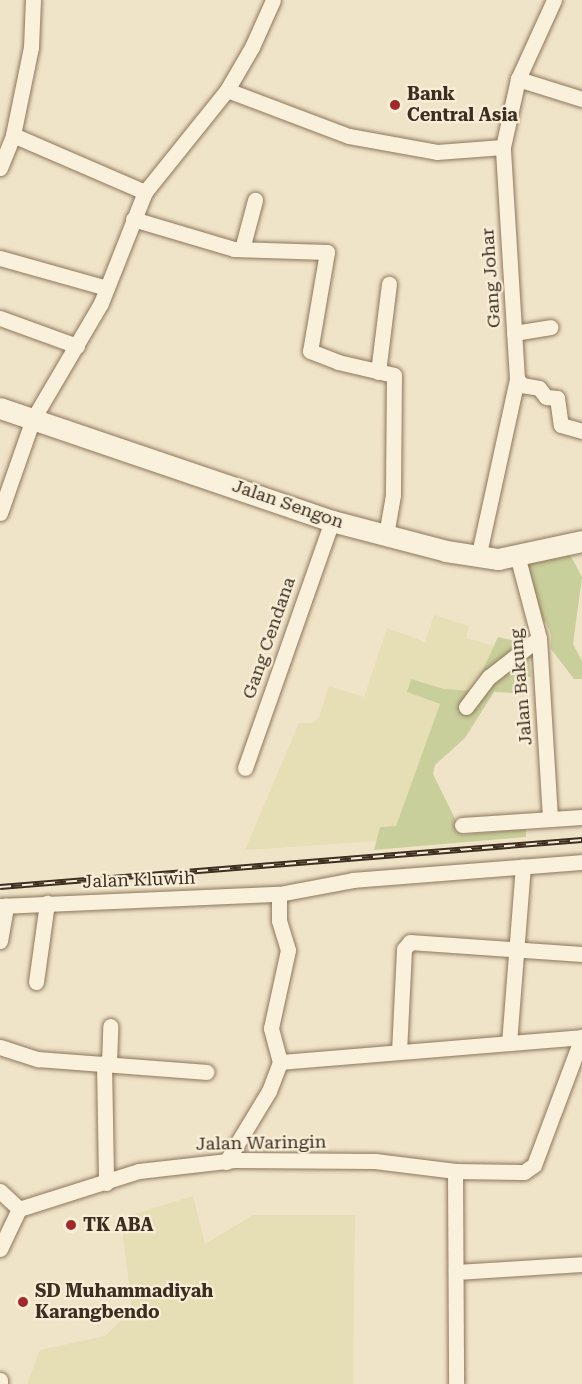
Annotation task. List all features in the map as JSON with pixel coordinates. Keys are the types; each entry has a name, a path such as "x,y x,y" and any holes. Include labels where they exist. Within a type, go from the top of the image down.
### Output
{"street":[{"path":"0,168 13,135 31,47 33,0"},
{"path":"0,513 33,419 77,346 107,288 145,192 226,90 252,47 273,0"},
{"name":"Gang Johar","path":"478,558 517,379 503,147 518,80 554,0"},
{"path":"518,80 582,99"},
{"path":"226,90 349,136 437,152 503,147"},
{"path":"13,135 145,192"},
{"path":"242,249 255,200"},
{"path":"133,219 242,249 327,252 310,351 394,375 393,495 386,535"},
{"path":"0,258 107,288"},
{"path":"378,372 389,284"},
{"path":"0,318 77,346"},
{"path":"514,333 551,327"},
{"path":"517,379 522,385 539,388 546,397 558,398 561,425 578,431"},
{"name":"Jalan Sengon","path":"0,408 332,520 478,558 517,555 582,541"},
{"name":"Gang Cendana","path":"245,768 332,520"},
{"name":"Jalan Bakung","path":"517,555 539,638 549,818"},
{"path":"466,707 489,678 539,638"},
{"path":"462,825 582,817"},
{"path":"509,1043 524,867 582,862"},
{"name":"Jalan Kluwih","path":"3,906 279,894 353,880 524,867"},
{"path":"226,1162 269,1091 280,1062 271,1028 288,950 279,921 279,894"},
{"path":"36,982 46,903"},
{"path":"0,940 3,906"},
{"path":"399,1052 406,945 582,954"},
{"path":"106,1183 107,1063 110,1026"},
{"path":"280,1062 582,1037"},
{"name":"Jalan Waringin","path":"19,1209 171,1165 226,1162 375,1161 454,1172 518,1173 534,1165 582,1037"},
{"path":"0,1047 38,1059 206,1072"},
{"path":"454,1172 456,1384"},
{"path":"0,1191 19,1209 0,1249"},
{"path":"456,1272 582,1264"}],"shaded area":[{"path":"434,615 469,626 466,638 494,646 474,691 444,689 411,679 407,692 440,704 396,826 380,827 377,841 245,850 299,723 313,723 319,717 329,686 364,697 387,628 425,642"},
{"path":"193,1196 205,1244 253,1215 355,1215 353,1384 27,1384 40,1350 105,1336 132,1310 121,1218"}],"green space":[{"path":"567,549 582,577 573,644 582,661 582,679 574,679 551,649 551,635 546,622 540,620 522,558"},
{"path":"498,637 516,641 523,637 537,646 538,658 529,659 531,677 514,677 515,693 494,692 465,738 435,765 433,774 463,835 526,829 526,837 374,850 380,827 396,826 440,704 407,692 411,679 444,689 473,691"}],"railway":[{"path":"0,887 582,840"}],"place":[{"name":"Bank Central Asia","path":"395,105"},
{"name":"TK ABA","path":"71,1225"},
{"name":"SD Muhammadiyah Karangbendo","path":"23,1302"}]}
